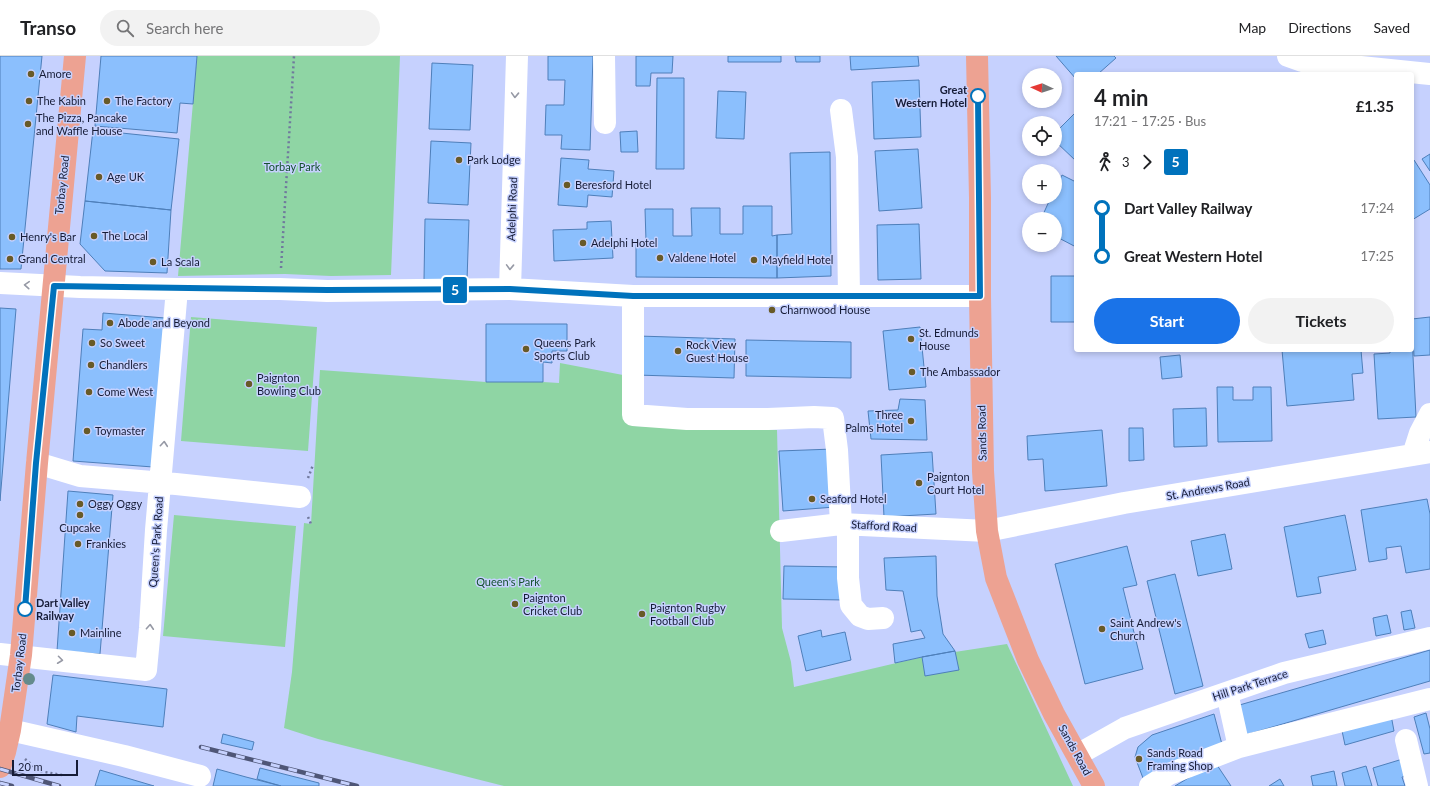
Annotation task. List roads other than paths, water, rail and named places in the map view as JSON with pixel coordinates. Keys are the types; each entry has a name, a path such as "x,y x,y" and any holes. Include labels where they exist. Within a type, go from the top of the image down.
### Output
{"main road":[{"name":"Torbay Road","path":"2,759 10,730 10,654 36,463 75,56"},
{"name":"Sands Road","path":"977,56 983,471 987,531 996,578 1028,660 1054,714 1094,786"}],"street":[{"name":"Adelphi Road","path":"510,289 516,56"},
{"path":"604,56 605,123"},
{"path":"1288,56 1302,61 1410,72"},
{"path":"1414,72 1430,74"},
{"path":"841,110 847,157 849,296"},
{"path":"0,283 177,289 510,289 633,296 980,296"},
{"name":"Queen's Park Road","path":"10,654 146,670 156,530 177,289"},
{"path":"633,296 633,415 687,419 768,419 814,416 833,418 851,604 860,616 868,619 883,618"},
{"path":"1421,454 1420,433 1430,414"},
{"name":"St. Andrews Road","path":"987,531 1124,503 1421,454"},
{"path":"36,463 80,476 300,497"},
{"name":"Stafford Road","path":"781,531 844,524 987,531"},
{"name":"Hill Park Terrace","path":"1078,755 1125,728 1284,673 1430,638"},
{"path":"1227,693 1239,747"},
{"path":"1150,786 1169,774 1239,747 1430,699"},
{"path":"10,730 124,756 200,776"},
{"path":"1406,740 1417,786"}],"railway":[{"path":"201,747 357,786"},
{"path":"0,769 59,786"},
{"path":"0,783 12,786"}],"place":[{"name":"Amore","path":"31,74"},
{"name":"Great Western Hotel","path":"978,96"},
{"name":"The Kabin","path":"29,101"},
{"name":"The Factory","path":"107,101"},
{"name":"The Pizza, Pancake and Waffle House","path":"28,124"},
{"name":"Park Lodge","path":"459,160"},
{"name":"Age UK","path":"99,177"},
{"name":"Beresford Hotel","path":"567,185"},
{"name":"The Local","path":"94,236"},
{"name":"Henry's Bar","path":"12,237"},
{"name":"Adelphi Hotel","path":"583,243"},
{"name":"Valdene Hotel","path":"660,258"},
{"name":"Grand Central","path":"10,259"},
{"name":"Mayfield Hotel","path":"754,260"},
{"name":"La Scala","path":"153,262"},
{"name":"Charnwood House","path":"772,310"},
{"name":"Abode and Beyond","path":"110,323"},
{"name":"St. Edmunds House","path":"911,339"},
{"name":"So Sweet","path":"92,343"},
{"name":"Queens Park Sports Club","path":"526,349"},
{"name":"Rock View Guest House","path":"678,351"},
{"name":"Chandlers","path":"91,365"},
{"name":"The Ambassador","path":"912,372"},
{"name":"Paignton Bowling Club","path":"249,384"},
{"name":"Come West","path":"89,392"},
{"name":"Three Palms Hotel","path":"911,421"},
{"name":"Toymaster","path":"87,431"},
{"name":"Paignton Court Hotel","path":"919,483"},
{"name":"Seaford Hotel","path":"812,499"},
{"name":"Oggy Oggy","path":"80,504"},
{"name":"Cupcake","path":"80,515"},
{"name":"Frankies","path":"78,544"},
{"name":"Paignton Cricket Club","path":"515,604"},
{"name":"Dart Valley Railway","path":"25,609"},
{"name":"Paignton Rugby Football Club","path":"642,614"},
{"name":"Saint Andrew's Church","path":"1102,629"},
{"name":"Mainline","path":"72,633"},
{"name":"Sands Road Framing Shop","path":"1139,759"}],"park label":[{"name":"Torbay Park","path":"292,167"},
{"name":"Queen's Park","path":"508,582"}]}
